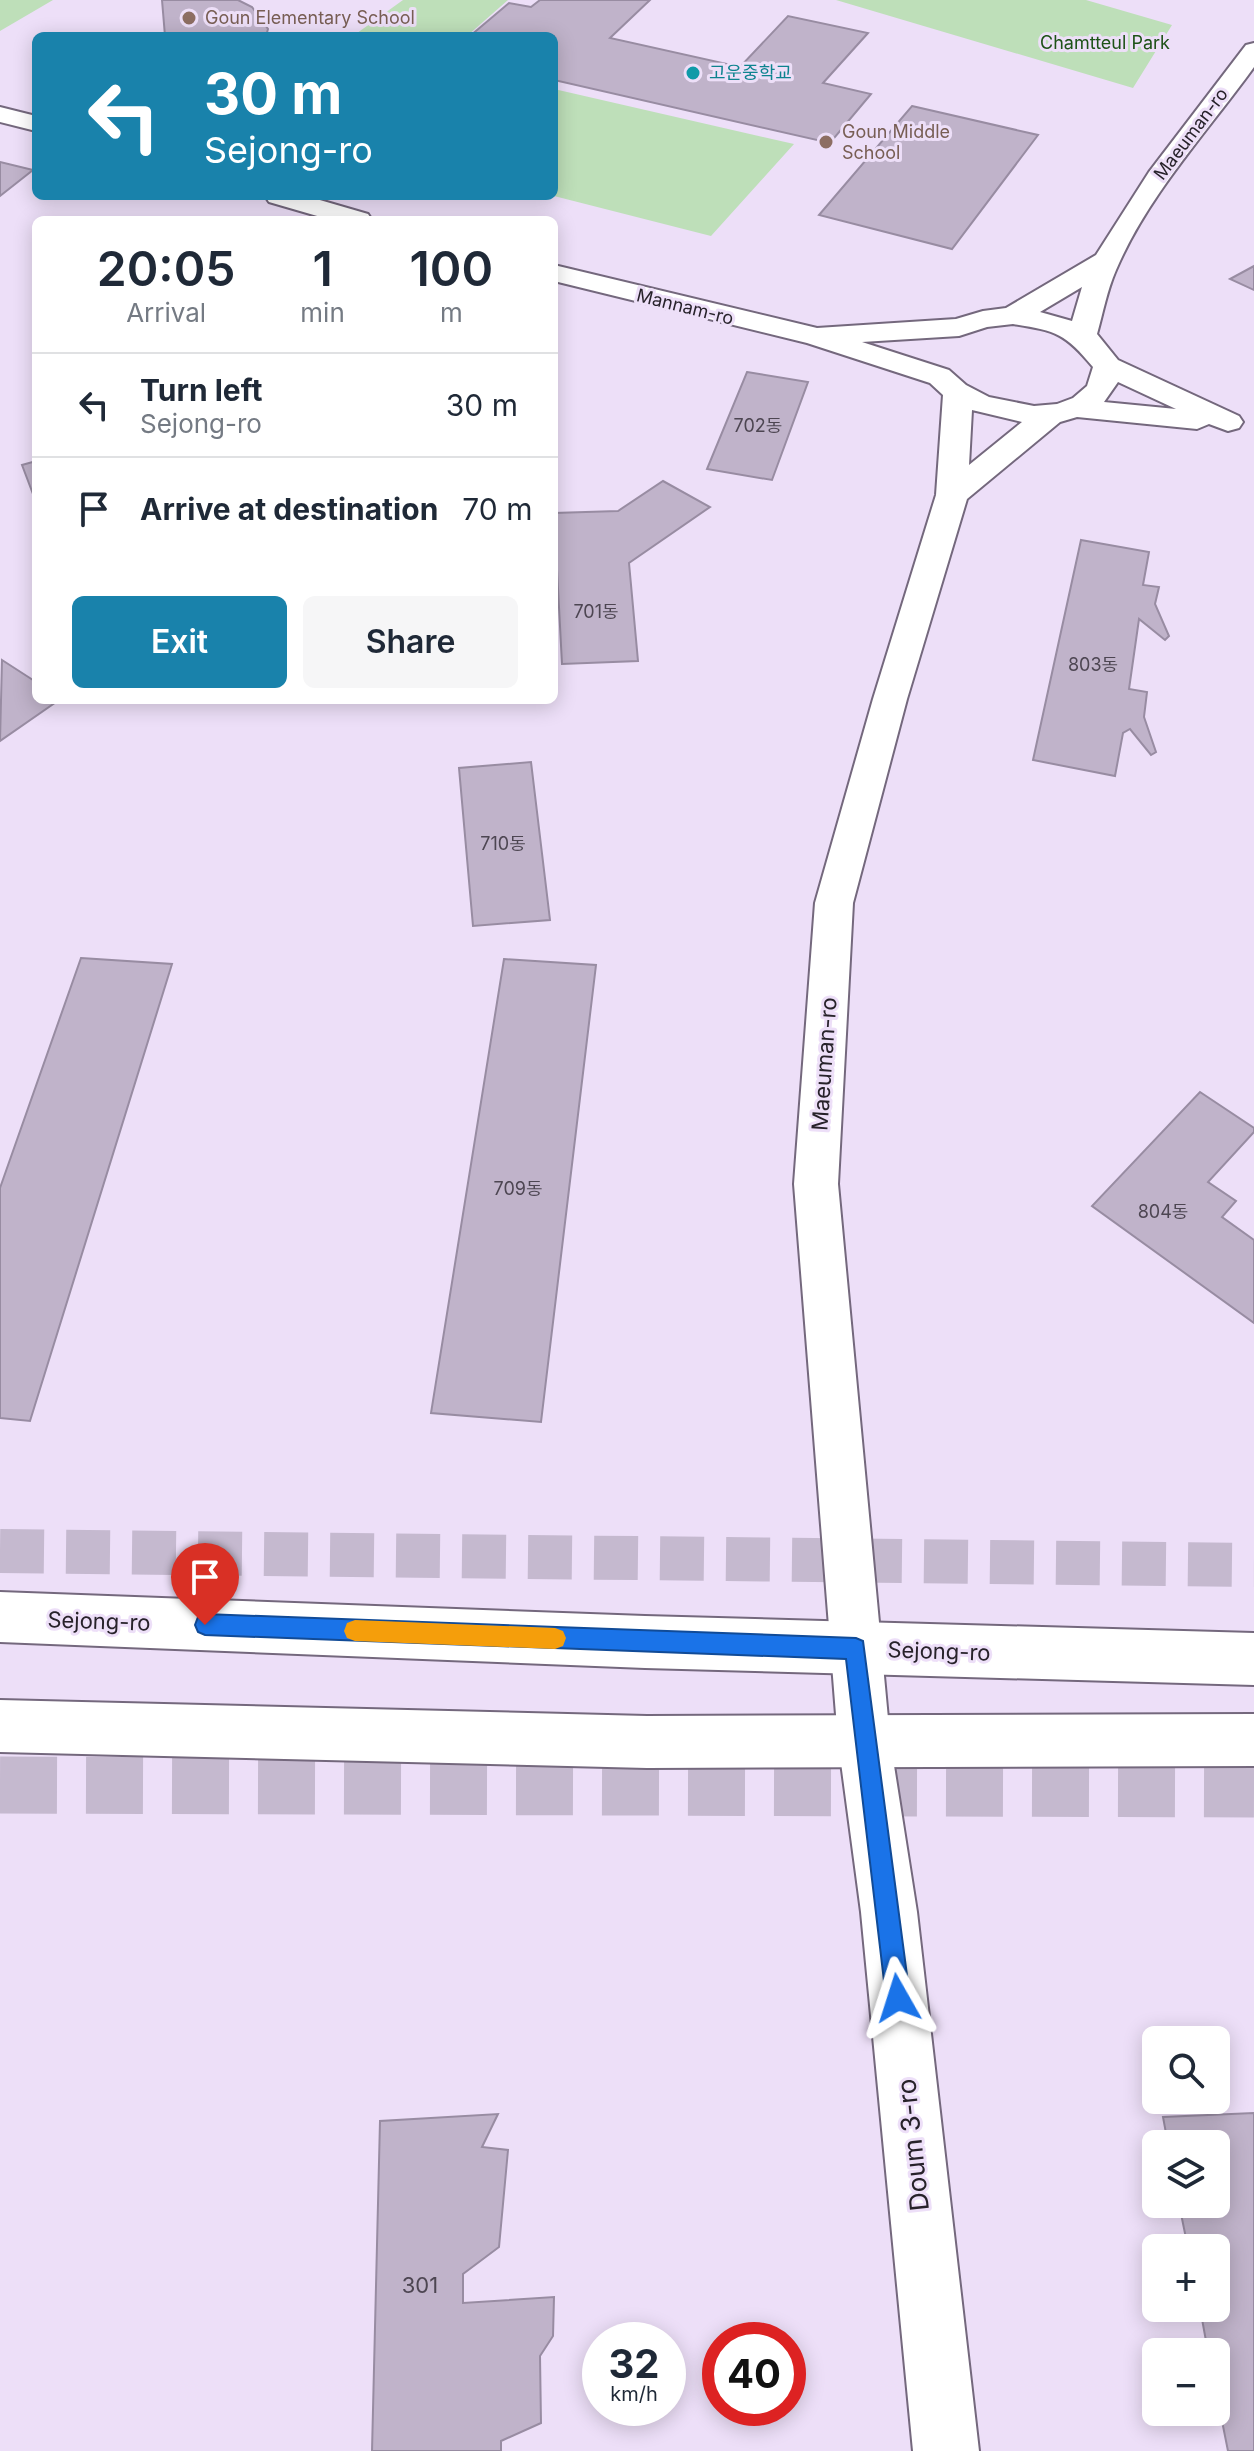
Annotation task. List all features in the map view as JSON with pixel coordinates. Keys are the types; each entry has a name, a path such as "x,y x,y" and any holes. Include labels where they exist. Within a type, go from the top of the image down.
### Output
{"street":[{"name":"Maeuman-ro","path":"1106,261 1166,163 1217,102 1254,50"},
{"path":"0,114 32,123"},
{"path":"292,200 346,216"},
{"path":"1013,316 1106,261"},
{"path":"1082,335 1106,261"},
{"name":"Mannam-ro","path":"558,274 817,337"},
{"path":"817,337 959,327 983,319 1013,316 1050,322 1082,335 1108,366 1241,426"},
{"name":"Maeuman-ro","path":"856,1649 816,1184 834,903 890,699 952,495 949,386 934,358 940,341 959,327"},
{"path":"817,337 949,386 986,407 1008,412 1064,411 1241,426"},
{"path":"952,495 1064,411 1095,397 1107,383 1108,366"},
{"name":"Sejong-ro","path":"0,1617 856,1649 1254,1659"},
{"name":"Doum 3-ro","path":"856,1649 864,1740 889,1912 946,2451"},
{"path":"0,1726 579,1741 1254,1740"}],"green space":[{"path":"0,0 53,0 0,31"},
{"path":"403,0 508,0 472,32 359,32"},
{"name":"Chamtteul Park","path":"836,0 1086,0 1172,25 1133,88"},
{"path":"558,90 794,144 711,236 558,197"}],"building":[{"path":"162,0 238,0 252,7 267,32 165,32"},
{"name":"고운중학교","path":"540,0 650,0 610,38 740,67 788,16 868,33 823,83 871,94 830,143 558,81 558,32 475,32 509,3 531,7"},
{"path":"912,106 1038,135 952,249 819,215"},
{"path":"0,162 32,170 32,171 0,196"},
{"path":"1254,266 1254,290 1230,279"},
{"path":"747,372 808,382 772,480 707,469"},
{"path":"32,462 32,491 22,465"},
{"path":"663,481 710,507 629,563 638,661 562,664 558,513 618,511"},
{"path":"1081,540 1149,552 1143,585 1159,587 1155,604 1169,636 1165,640 1139,619 1129,689 1147,692 1144,717 1156,752 1151,755 1130,729 1123,733 1115,776 1033,760"},
{"path":"2,660 32,679 32,704 53,704 0,741"},
{"path":"531,762 550,920 473,926 459,768"},
{"path":"81,958 172,964 30,1421 0,1418 0,1188"},
{"path":"504,959 596,965 541,1422 431,1413"},
{"path":"1200,1092 1254,1128 1254,1132 1208,1182 1236,1201 1222,1217 1254,1240 1254,1323 1092,1206"},
{"path":"1254,2113 1254,2451 1228,2451 1223,2426 1230,2426 1230,2338 1205,2338 1203,2322 1230,2322 1230,2234 1185,2234 1182,2218 1230,2218 1230,2130 1165,2130 1163,2117"},
{"path":"498,2114 482,2147 508,2150 499,2247 463,2274 463,2303 554,2297 553,2336 540,2356 541,2423 501,2441 501,2451 372,2451 380,2121"}],"tunnel":[{"path":"0,1551 1254,1565"},
{"path":"0,1785 1254,1789"}],"slow traffic":[{"path":"355,1631 555,1638"}],"place":[{"name":"Goun Elementary School","path":"189,18"},
{"name":"고운중학교","path":"693,73"},
{"name":"Goun Middle School","path":"826,142"}],"route":[{"path":"205,1625 856,1649 864,1740 898,1998"}]}
